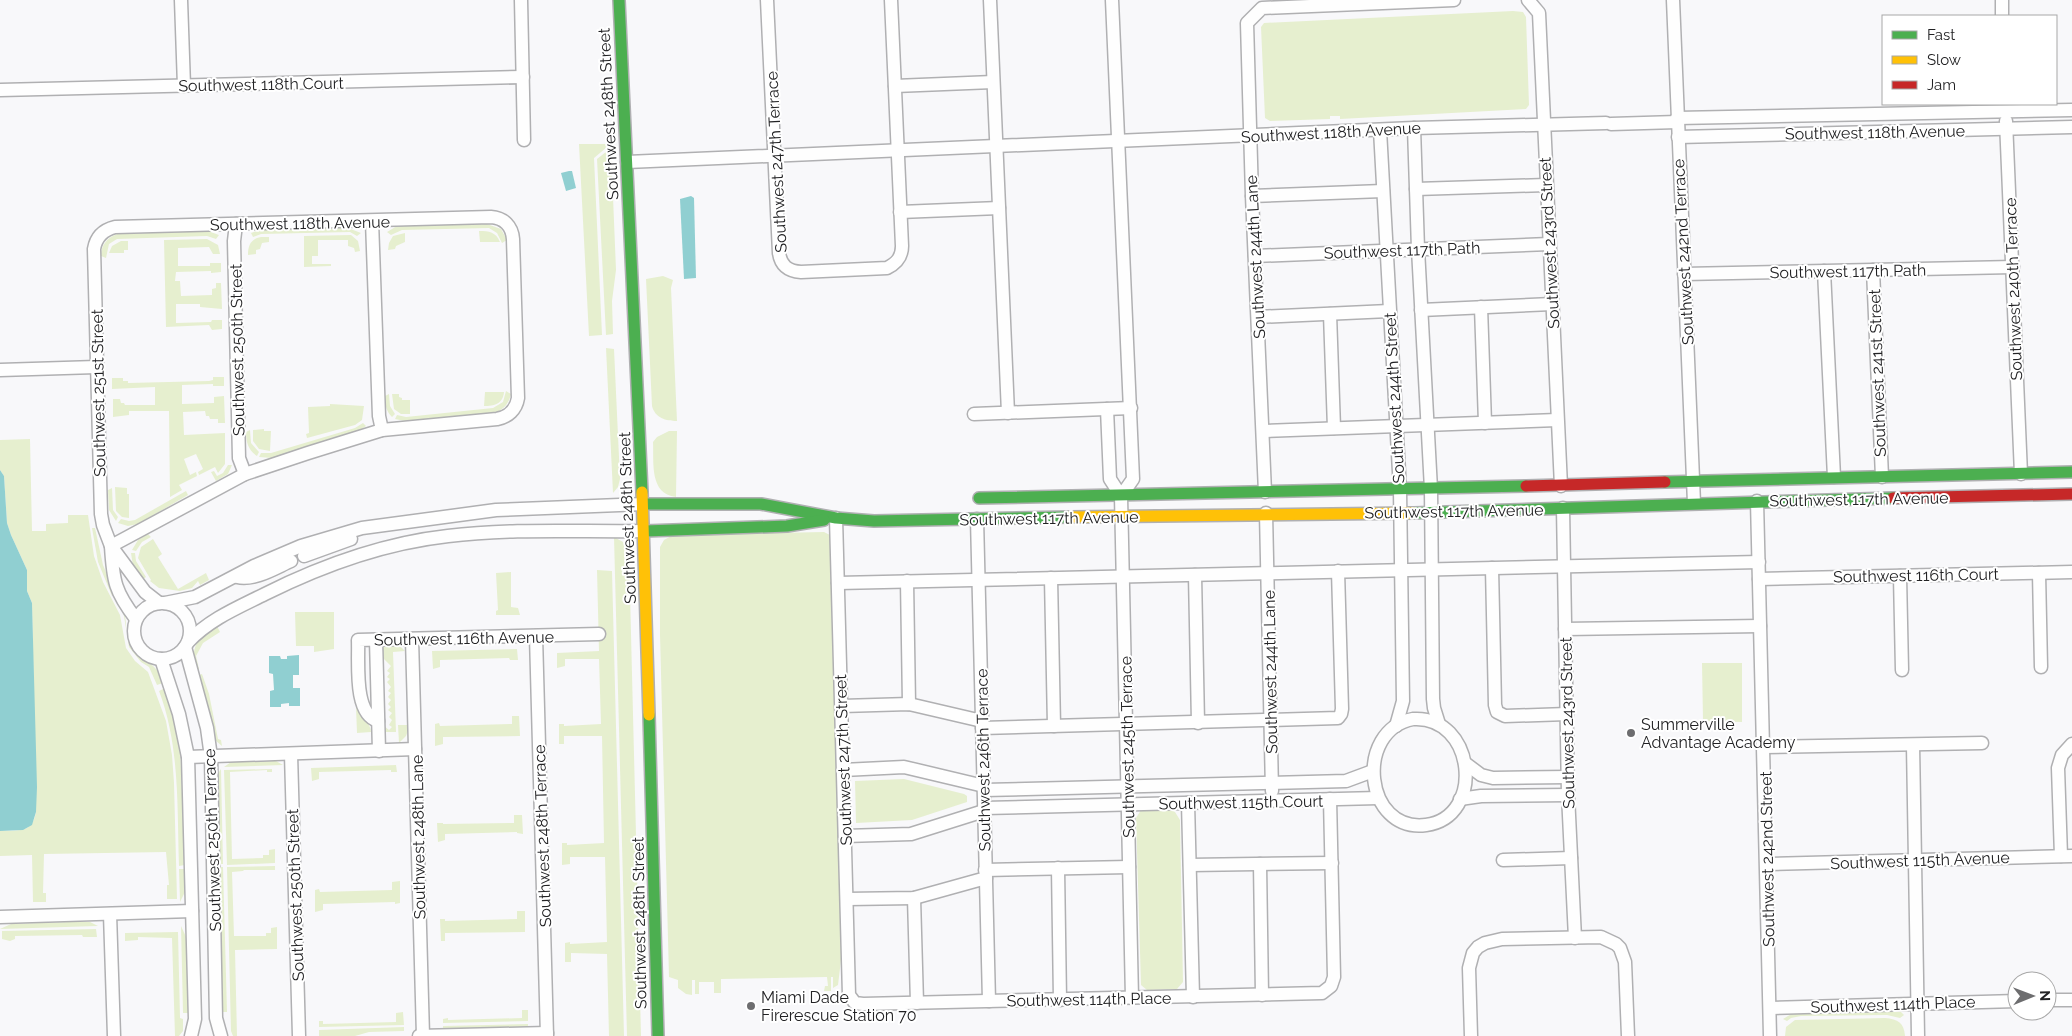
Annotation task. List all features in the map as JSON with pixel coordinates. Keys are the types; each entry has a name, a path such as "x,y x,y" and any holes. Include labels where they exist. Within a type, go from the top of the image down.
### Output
{"street":[{"path":"181,0 184,86"},
{"path":"521,0 524,140"},
{"name":"Southwest 248th Street","path":"619,0 644,504 658,1036"},
{"name":"Southwest 247th Terrace","path":"767,0 779,253 786,268 791,271 801,272 884,268 893,265 898,260 902,250 900,212"},
{"path":"891,0 900,212 998,208"},
{"path":"990,0 1008,413"},
{"path":"1107,409 1110,479 1121,496 1133,479 1120,142 1112,0"},
{"path":"1392,1 1454,0"},
{"name":"Southwest 242nd Terrace","path":"1673,0 1694,503"},
{"path":"2002,0 2002,15"},
{"name":"Southwest 244th Lane","path":"1265,492 1252,196 1248,23 1261,8 1392,1"},
{"name":"Southwest 243rd Street","path":"1530,2 1539,13 1561,486"},
{"name":"Southwest 118th Court","path":"0,90 523,77"},
{"path":"895,86 993,82"},
{"name":"Southwest 118th Avenue","path":"627,162 1414,128 1608,123 2006,108 2072,110"},
{"name":"Southwest 240th Terrace","path":"2006,108 2021,474"},
{"name":"Southwest 118th Avenue","path":"1678,137 2072,127"},
{"name":"Southwest 244th Street","path":"1414,128 1421,310 1430,425 1430,569 1433,698 1439,724"},
{"name":"Southwest 244th Street","path":"1380,130 1393,426 1400,490 1403,702 1396,726"},
{"path":"1416,189 1546,185"},
{"path":"1252,196 1383,191"},
{"name":"Southwest 118th Avenue","path":"98,238 107,230 115,227 491,217 505,222 512,231 514,246 518,398 511,412 505,417 496,419 382,430"},
{"path":"111,546 245,474 382,430 379,416 372,221"},
{"name":"Southwest 250th Street","path":"236,224 234,241 240,458 245,474"},
{"name":"Southwest 251st Street","path":"98,238 94,250 101,514 111,546 145,592 162,603"},
{"name":"Southwest 117th Path","path":"1255,256 1549,244"},
{"name":"Southwest 117th Path","path":"1684,274 2012,267"},
{"name":"Southwest 241st Street","path":"1873,270 1882,477"},
{"path":"1824,271 1834,478"},
{"path":"1421,310 1552,304"},
{"path":"1481,307 1485,422"},
{"path":"1258,317 1389,311"},
{"path":"1330,314 1334,428"},
{"path":"0,370 96,367"},
{"path":"974,414 1131,408"},
{"path":"1263,431 1558,420"},
{"name":"Southwest 117th Avenue","path":"979,498 1400,490 2072,472"},
{"name":"Southwest 117th Avenue","path":"162,603 191,598 301,546 370,527 496,510 644,504 756,503 836,518 874,521 1266,513 1400,513 1758,501 2072,494"},
{"name":"Southwest 245th Terrace","path":"1121,496 1132,998"},
{"name":"Southwest 242nd Street","path":"1758,501 1770,1036"},
{"name":"Southwest 243rd Street","path":"1563,508 1568,795 1575,938"},
{"name":"Southwest 244th Lane","path":"1266,513 1273,801"},
{"name":"Southwest 117th Avenue","path":"186,644 216,618 288,582 381,549 446,536 491,532 645,531 787,526 836,518"},
{"name":"Southwest 247th Street","path":"836,518 849,994 852,1001"},
{"name":"Southwest 246th Terrace","path":"977,519 989,1001"},
{"path":"304,556 348,540 370,527"},
{"name":"Southwest 251st Street","path":"111,546 112,575 122,601 136,619"},
{"path":"838,583 1759,562"},
{"path":"233,577 255,576 286,564 288,582"},
{"path":"1492,568 1495,705 1497,712 1505,716 1567,714"},
{"path":"842,706 909,704 982,724 1054,726 1333,720 1341,714 1338,572"},
{"name":"Southwest 116th Court","path":"1759,578 2072,572"},
{"path":"2039,573 2042,667"},
{"path":"1195,575 1198,723"},
{"path":"1900,576 1902,670"},
{"path":"1051,578 1054,726"},
{"path":"907,581 909,704"},
{"path":"162,603 176,606 186,615 190,628 186,644 174,656 162,659 149,656 139,647 134,631 136,619 148,606 162,603"},
{"path":"1565,630 1760,626"},
{"name":"Southwest 116th Avenue","path":"378,721 370,718 362,708 358,640 599,634"},
{"name":"Southwest 248th Terrace","path":"536,636 547,1035"},
{"name":"Southwest 248th Lane","path":"412,639 421,1036"},
{"path":"376,640 379,751"},
{"name":"Southwest 250th Terrace","path":"186,644 207,728 211,756 216,1018 221,1036"},
{"name":"Southwest 250th Terrace","path":"162,659 179,714 188,757 195,1019 191,1036"},
{"path":"1421,719 1439,724 1456,740 1465,763 1465,782 1460,799 1447,816 1435,823 1423,825 1408,824 1388,811 1378,798 1373,771 1379,747 1387,734 1405,721 1421,719"},
{"path":"1765,747 1982,743"},
{"path":"2066,856 2058,768 2065,751 2072,744"},
{"path":"1912,745 1918,1036"},
{"path":"188,757 415,750"},
{"name":"Southwest 250th Street","path":"291,754 298,1036"},
{"path":"1465,763 1481,775 1493,778 1568,777"},
{"name":"Southwest 115th Court","path":"843,770 904,767 984,788 1346,781 1373,771"},
{"path":"1460,799 1481,796 1568,795"},
{"name":"Southwest 115th Court","path":"845,836 912,834 984,810 1128,808 1188,803 1378,798"},
{"path":"1190,865 1332,863 1330,799"},
{"path":"1188,803 1193,997"},
{"name":"Southwest 115th Avenue","path":"1767,864 2066,856"},
{"path":"1502,860 1571,858"},
{"name":"Southwest 114th Place","path":"852,1001 863,1004 1318,994 1326,991 1333,984 1334,977 1332,863"},
{"path":"1260,864 1262,996"},
{"path":"847,899 914,898 986,874 1058,868 1129,867"},
{"path":"1058,868 1060,1000"},
{"path":"914,898 917,1003"},
{"path":"0,917 192,911"},
{"path":"110,914 114,1036"},
{"path":"1471,1036 1469,968 1473,953 1478,947 1485,943 1502,939 1601,937 1612,941 1620,948 1626,969 1628,1036"},
{"path":"2057,1000 2072,1000"},
{"name":"Southwest 114th Place","path":"1770,1008 2007,1001"},
{"path":"421,1036 547,1035"}],"green space":[{"path":"1523,12 1526,17 1529,105 1526,109 1340,119 1340,116 1330,116 1330,119 1270,121 1265,118 1261,27 1264,23"},
{"path":"579,144 607,144 607,147 594,158 602,335 589,336"},
{"path":"611,148 616,270 612,301 613,334 606,335 597,159"},
{"path":"487,224 501,229 507,240 502,243 497,233 489,228 402,230 391,235 387,232 397,226"},
{"path":"348,228 361,233 357,236 350,232 261,234 253,237 251,233 260,230"},
{"path":"208,231 219,235 216,239 207,236 117,239 109,244 106,258 101,256 105,242 117,234"},
{"path":"479,231 492,233 500,242 480,242"},
{"path":"405,233 405,242 396,246 395,249 388,250 393,236"},
{"path":"351,235 358,241 360,251 355,252 354,248 348,246 348,240 318,240 318,256 312,256 312,264 331,264 331,266 304,267 304,236"},
{"path":"261,237 269,237 269,242 262,243 260,249 256,250 256,254 248,255 251,243"},
{"path":"207,239 218,245 220,254 213,254 209,247 178,248 178,266 210,266 210,263 221,263 221,272 176,272 175,281 180,281 181,296 212,295 212,289 216,288 216,283 221,283 222,309 200,307 200,304 176,304 176,323 222,320 222,329 212,330 209,325 166,327 164,240"},
{"path":"121,241 128,241 128,250 124,250 124,253 109,253 112,246"},
{"path":"663,276 673,280 671,288 677,421 658,416 652,406 646,279"},
{"path":"606,348 614,349 620,479 618,487 613,493"},
{"path":"213,377 224,377 224,386 213,386 213,384 182,385 182,404 214,403 214,397 224,396 225,423 218,423 218,419 210,419 209,416 206,416 205,411 183,412 184,435 225,433 225,464 218,473 215,467 199,475 198,472 203,469 196,454 184,459 190,475 196,472 197,476 179,485 182,490 170,497 169,411 129,411 129,415 113,417 113,399 120,399 121,403 125,405 155,405 155,387 112,389 112,378 123,378 123,381 128,381 128,383 209,381 213,380"},
{"path":"506,391 511,394 509,400 501,410 494,413 410,422 395,419 397,415 406,417 493,408 503,402"},
{"path":"485,392 504,392 500,402 491,406 484,406"},
{"path":"389,394 390,406 395,414 392,417 387,410 385,402 385,396"},
{"path":"392,394 399,394 402,400 410,400 410,414 401,414 394,409"},
{"path":"330,404 364,406 362,420 355,425 307,438 306,434 309,433 308,407 330,406"},
{"path":"363,423 366,426 357,432 272,458 259,457 261,453 271,453 355,428"},
{"path":"264,429 264,431 271,431 270,451 259,449 253,441 253,430"},
{"path":"250,430 251,443 259,452 257,456 251,451 247,442 246,432"},
{"path":"669,431 677,431 676,497 667,495 661,490 657,484 654,467 653,442 657,437"},
{"path":"30,439 32,531 46,531 46,524 68,523 68,515 88,515 94,556 103,582 120,615 126,648 135,661 148,672 166,721 172,755 174,783 177,899 167,899 167,885 169,885 166,852 44,854 43,893 46,893 46,902 33,902 32,855 0,856 0,831 18,830 28,827 34,819 36,812 32,603 27,591 27,570 7,523 4,476 0,470 0,440"},
{"path":"228,465 232,465 228,474 216,481 211,472 214,471 217,476 223,473"},
{"path":"115,487 127,488 127,494 129,494 129,518 122,517 116,511"},
{"path":"112,488 113,510 118,517 116,521 109,510 108,490"},
{"path":"186,491 188,495 138,524 128,526 118,523 121,519 135,520"},
{"path":"92,528 95,528 103,565 115,594 112,596 98,562"},
{"path":"824,532 830,535 843,944 838,985 833,988 833,977 831,977 831,991 824,991 825,986 828,986 827,977 721,979 721,993 714,993 714,982 699,982 699,994 695,994 695,980 692,980 692,995 686,994 678,988 678,980 669,977 660,635 660,547 664,540 673,535"},
{"path":"148,534 151,537 142,542 136,551 132,550 138,540"},
{"path":"614,537 623,542 629,553 641,1036 627,1036"},
{"path":"153,539 162,554 158,557 178,589 206,573 209,580 200,585 198,581 192,588 180,591 159,588 150,581 138,558 141,547"},
{"path":"131,553 135,553 136,561 146,577 142,580 133,566"},
{"path":"597,570 612,571 624,1036 609,1036 607,954 571,953 571,962 565,962 565,943 607,942 605,857 570,857 570,864 562,865 562,843 567,843 567,845 604,843 602,736 564,736 564,744 559,744 559,724 564,724 564,726 601,724 599,659 565,659 565,666 557,668 557,653 599,651"},
{"path":"511,572 511,607 518,608 520,615 496,615 498,610 496,573"},
{"path":"295,612 334,612 334,649 314,652 314,646 296,646"},
{"path":"217,626 220,632 203,643 196,656 199,669 194,671 196,644 204,635"},
{"path":"127,637 133,650 156,669 163,683 157,685 149,667 141,662 129,647"},
{"path":"386,645 399,645 405,651 393,652 396,732 382,732 384,726 389,730 392,727 389,725 392,720 389,717 392,713 388,710 391,707 388,704 391,700 388,697 391,693 388,691 391,687 387,682 390,679 387,677 390,673 387,671 391,666 380,655 381,649"},
{"path":"517,649 518,660 510,660 509,658 440,660 440,667 433,669 432,651"},
{"path":"1702,663 1742,663 1742,722 1703,721"},
{"path":"202,674 209,694 218,739 221,740 222,746 215,740 197,676"},
{"path":"165,688 175,720 180,747 185,865 179,866 174,755 171,733 159,691"},
{"path":"356,707 371,729 371,732 357,733"},
{"path":"512,716 519,716 520,736 443,737 443,744 435,746 435,724 439,723 440,726 512,724"},
{"path":"398,725 407,725 409,728 406,736 399,743"},
{"path":"276,761 283,765 224,767 231,762"},
{"path":"396,765 397,772 391,772 391,770 319,772 319,779 312,781 311,768"},
{"path":"221,769 223,864 218,864 216,776"},
{"path":"272,769 272,772 267,772 267,770 230,772 232,859 263,858 263,855 269,855 269,850 275,849 275,863 227,865 224,770"},
{"path":"904,779 964,794 967,796 967,802 912,820 856,823 855,781"},
{"path":"1141,810 1172,810 1180,820 1183,982 1177,989 1147,990 1141,985 1136,818"},
{"path":"514,815 522,815 523,834 517,832 445,834 445,840 438,842 437,823 514,823"},
{"path":"275,866 275,870 232,872 234,936 266,936 266,933 271,933 271,928 277,927 277,949 235,950 237,1036 233,1036 231,1031 227,867"},
{"path":"218,867 223,867 227,1012 222,1012"},
{"path":"179,869 185,869 185,892 180,902"},
{"path":"400,881 400,903 323,904 323,910 315,912 315,890 319,889 320,892 392,890 392,882"},
{"path":"517,911 525,911 525,932 445,933 445,941 441,941 440,919 445,919 445,921 517,919"},
{"path":"90,922 98,926 0,929 11,924"},
{"path":"181,926 187,939 189,1013 183,1013"},
{"path":"96,929 97,937 83,937 82,935 15,936 15,939 10,941 2,939 2,931"},
{"path":"178,932 180,1018 183,1019 183,1031 179,1036 175,1036 172,938 138,937 138,940 125,941 125,933"},
{"path":"522,1010 528,1010 528,1021 443,1023 443,1019 448,1018 448,1020 522,1018"},
{"path":"1900,1011 1904,1015 1900,1018 1887,1015 1801,1016 1787,1021 1783,1019 1793,1013"},
{"path":"403,1012 404,1025 319,1027 319,1021 323,1021 323,1024 396,1022 396,1013"},
{"path":"1893,1019 1900,1023 1905,1036 1785,1036 1786,1027 1795,1020"},
{"path":"528,1024 528,1028 443,1030 443,1026"},
{"path":"404,1027 404,1031 369,1032 355,1036 319,1036 319,1030"}],"water":[{"path":"572,171 576,188 566,191 561,173"},
{"path":"691,196 694,198 696,278 684,279 680,199"},
{"path":"0,470 4,476 7,523 27,570 27,591 32,603 37,787 36,812 32,825 23,830 0,831"},
{"path":"299,655 299,675 293,675 293,688 300,688 300,706 289,706 289,703 281,704 281,707 270,707 270,691 274,690 273,674 269,673 269,656 280,656 281,659 287,659 287,656"}],"traffic: fast":[{"path":"619,0 642,492"},
{"path":"1665,482 2072,472"},
{"path":"979,498 1526,486"},
{"path":"1414,513 1893,498"},
{"path":"644,504 761,504 836,518 874,521 1070,517"},
{"path":"645,531 787,526 824,520"},
{"path":"649,715 658,1036"}],"traffic: slow":[{"path":"642,492 649,715"},
{"path":"1070,517 1414,513"}],"traffic: jam":[{"path":"1526,486 1665,482"},
{"path":"1893,498 2072,494"}],"place":[{"name":"Summerville Advantage Academy","path":"1631,733"},
{"name":"Miami Dade Firerescue Station 70","path":"751,1006"}]}
